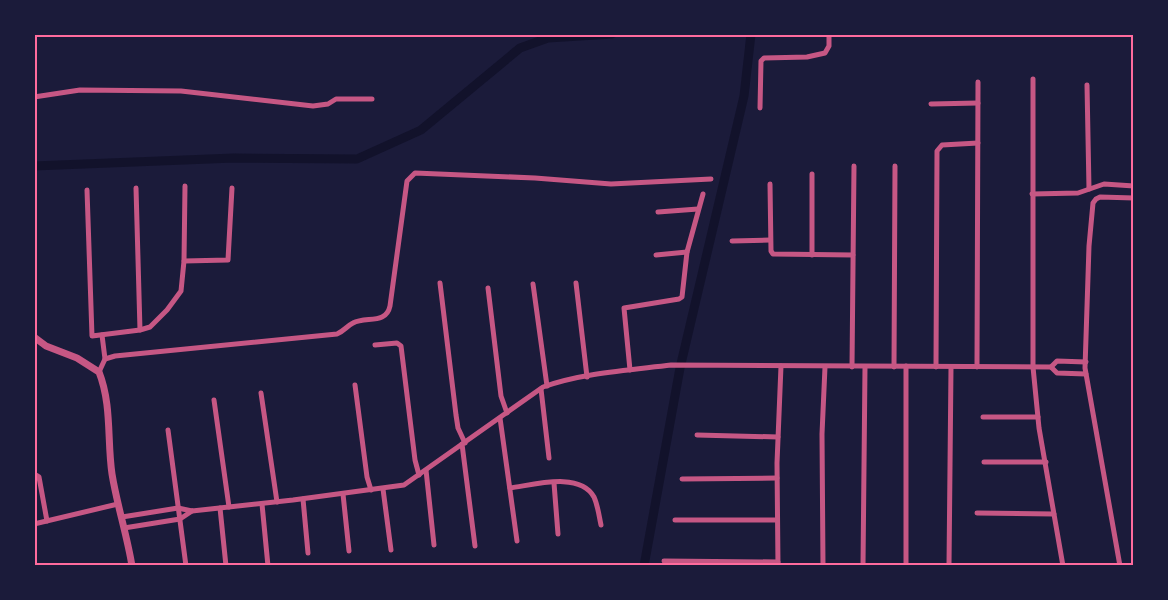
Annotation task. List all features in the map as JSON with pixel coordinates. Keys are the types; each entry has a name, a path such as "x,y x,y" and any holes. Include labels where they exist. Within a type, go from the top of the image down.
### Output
{"street":[{"path":"760,108 761,60 764,58 807,57 825,53 829,46 829,34"},
{"path":"1033,80 1033,367 1038,417 1063,566"},
{"path":"977,367 978,82"},
{"path":"1087,85 1089,189"},
{"path":"34,97 80,90 143,90 181,91 313,106 328,104 336,99 372,99"},
{"path":"931,104 978,103"},
{"path":"936,367 937,151 942,145 978,143"},
{"path":"852,367 854,166"},
{"path":"894,367 895,166"},
{"path":"105,359 183,348 337,334 353,323 384,316 390,306 407,181 415,173 611,184 711,179"},
{"path":"812,174 812,255"},
{"path":"770,184 770,240 773,254 853,255"},
{"path":"1032,194 1078,193 1104,184 1134,186"},
{"path":"87,190 92,336 150,327 181,291 184,261 185,186"},
{"path":"136,188 140,330"},
{"path":"184,261 228,260 232,188"},
{"path":"630,370 624,308 680,299 687,252 703,194"},
{"path":"1120,566 1086,374 1089,246 1093,203 1100,197 1134,198"},
{"path":"658,212 698,209"},
{"path":"732,241 770,240"},
{"path":"656,255 687,252"},
{"path":"440,283 456,415 464,444 475,546"},
{"path":"576,284 587,377"},
{"path":"533,285 547,386"},
{"path":"488,288 501,396 507,413"},
{"path":"102,335 105,359 99,372 107,406 111,471 132,566"},
{"path":"34,337 46,346 77,358 99,372"},
{"path":"375,345 397,343 402,350 415,460 420,475"},
{"path":"122,517 178,508 192,511 261,504 404,485 541,389 587,377 630,370 671,365 1051,367 1057,362 1086,362"},
{"path":"664,561 778,564 777,478 780,366"},
{"path":"906,366 906,566"},
{"path":"823,566 822,434 825,367"},
{"path":"863,566 865,367"},
{"path":"948,566 951,367"},
{"path":"1051,367 1057,373 1086,374"},
{"path":"354,385 367,477 371,490"},
{"path":"541,389 549,458"},
{"path":"261,393 277,502"},
{"path":"214,400 229,507"},
{"path":"982,417 1038,417"},
{"path":"500,418 517,541"},
{"path":"168,430 186,566"},
{"path":"698,435 778,437"},
{"path":"984,462 1046,462"},
{"path":"426,470 434,545"},
{"path":"34,474 39,477 47,521"},
{"path":"682,479 777,478"},
{"path":"510,488 568,481 587,489 596,503 601,525"},
{"path":"554,483 558,534"},
{"path":"383,489 391,550"},
{"path":"343,494 349,551"},
{"path":"303,499 308,553"},
{"path":"34,524 118,504"},
{"path":"261,504 268,566"},
{"path":"220,508 226,566"},
{"path":"124,528 180,519 192,511"},
{"path":"977,513 1054,514"},
{"path":"675,520 777,520"}],"waterway":[{"path":"34,166 234,158 357,159 421,130 520,48 548,38 612,34"},
{"path":"644,566 680,368 744,96 751,34"}]}
